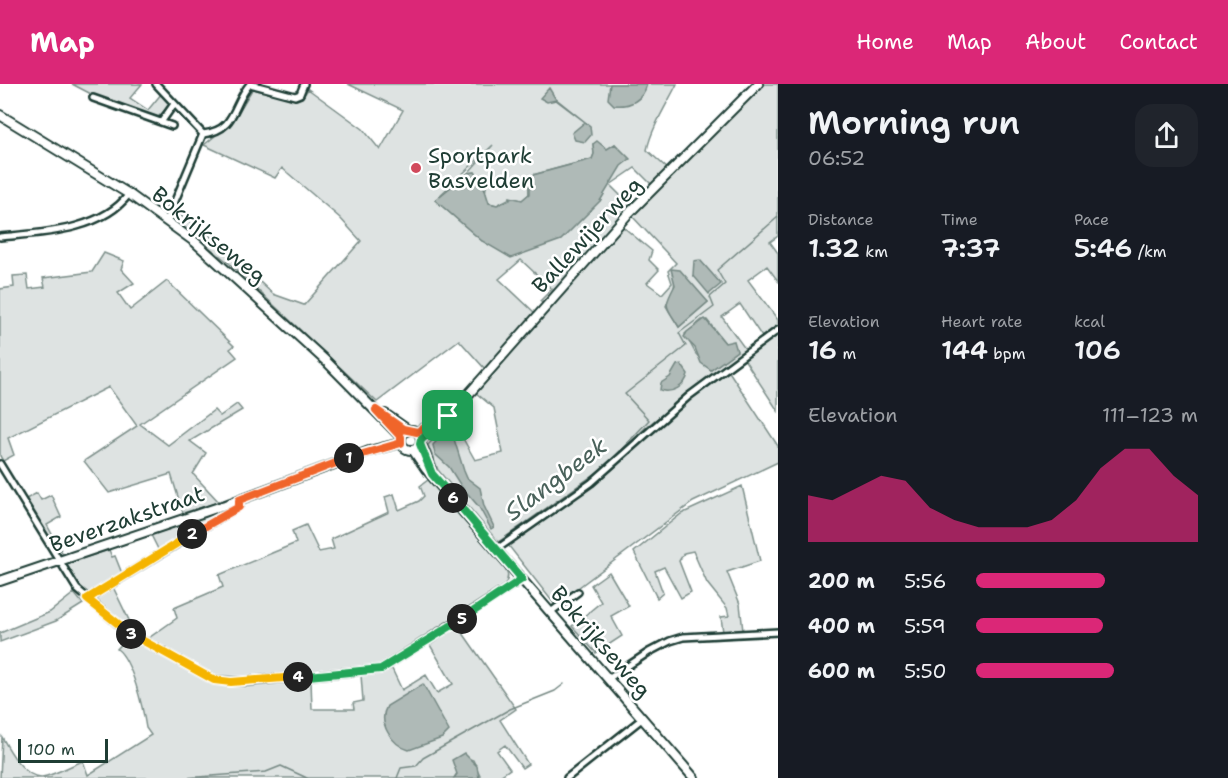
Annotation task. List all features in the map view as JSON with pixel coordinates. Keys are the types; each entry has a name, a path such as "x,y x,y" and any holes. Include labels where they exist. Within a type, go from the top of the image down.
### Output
{"street":[{"path":"156,84 203,134"},
{"path":"203,134 218,131 229,122 250,84 295,96 300,94 304,84"},
{"name":"Ballewijerweg","path":"421,442 448,416 627,215 758,84"},
{"path":"93,98 172,126"},
{"path":"162,121 174,104"},
{"name":"Bokrijkseweg","path":"0,115 167,220 221,263 376,410 401,440 404,448 413,450 694,778"},
{"path":"167,220 203,134"},
{"path":"0,237 56,231 79,225 119,206 129,194"},
{"path":"497,549 591,483 689,396 778,330"},
{"name":"Bokrijkseweg","path":"376,410 412,431 421,442 432,474"},
{"name":"Ballewijerweg","path":"412,431 448,416"},
{"path":"401,440 412,431"},
{"name":"Beverzakstraat","path":"0,581 239,500 401,440"},
{"path":"413,450 421,442"},
{"path":"0,464 76,589 126,631 214,680 247,682 381,669 522,579"},
{"path":"87,599 175,544 230,514 239,507 239,500"},
{"path":"552,611 578,592"},
{"path":"608,679 670,640 683,637 778,632"},
{"path":"567,778 643,718"}],"shaded area":[{"path":"72,84 142,84 130,98 148,110 162,93 169,101 169,106 158,117 93,95"},
{"path":"348,84 677,84 656,125 647,150 669,170 653,186 635,168 610,185 622,197 627,193 636,202 543,304 540,301 552,289 521,260 499,279 535,313 486,370 459,340 377,402 230,264 178,222 177,213 208,234 273,294 304,305 361,241 340,218 282,168 275,178 204,145 233,121 253,88 297,99 302,98 308,89 363,129 380,150 403,110","holes":["593,144 608,149 615,144 624,155 600,201 482,241 435,200 493,145 468,173 475,172 482,183 488,178 486,196 489,203 497,205 510,198 522,200 529,194 529,182 533,175 592,159"]},
{"path":"610,84 647,84 645,90 635,101 625,105 614,105 608,99"},
{"path":"762,84 778,84 778,236 770,242 778,253 778,281 767,266 748,280 778,320 778,326 762,337 740,304 722,317 746,350 646,427 611,462 587,481 528,526 498,542 438,470 428,445 452,419 475,460 503,453 494,408 476,393 502,360 622,226 652,251 649,260 659,270 647,283 662,294 672,283 668,271 676,263 632,216","holes":["675,280 708,302 679,327 666,306","702,320 707,320 725,343 737,351 711,370 696,354 685,334"]},
{"path":"549,88 555,98 585,122 556,100 547,102 540,98"},
{"path":"585,122 590,126 591,135 585,142 575,140 572,133"},
{"path":"597,141 607,149 615,144 630,159 621,166 600,201 561,240 511,258 482,241 435,200 468,173 475,172 482,182 489,177 484,187 489,203 497,205 510,200 510,197 522,200 529,194 529,182 533,175 592,159 593,144"},
{"path":"104,253 124,261 121,269 134,283 118,293 130,310 167,281 234,346 230,349 237,357 140,424 168,445 214,410 220,416 237,404 242,410 190,441 206,453 193,474 219,502 183,513 171,474 109,493 84,461 137,426 109,387 8,438 14,455 3,461 0,456 0,289 14,287 13,276 27,275 29,289 45,287 43,278 92,272"},
{"path":"700,260 721,284 709,294 693,275 694,261"},
{"path":"671,269 680,270 708,302 679,327 667,306 675,285"},
{"path":"705,319 725,343 734,341 737,351 711,370 701,363 695,348 684,337 687,332"},
{"path":"778,333 778,411 744,359"},
{"path":"681,364 688,374 684,383 673,390 660,390 661,383 670,377 677,365"},
{"path":"728,370 778,446 778,462 693,502 555,605 508,545 612,470 655,427"},
{"path":"444,433 451,434 454,439 467,478 480,488 484,506 494,527 491,529 479,507 449,467 435,454 433,445"},
{"path":"428,480 492,550 507,572 508,579 505,585 380,665 239,677 214,676 146,640 177,618 174,608 223,587 219,575 296,543 292,531 306,525 319,552 334,549 331,539 389,512 385,497 394,494 399,510 419,501 424,496 420,486"},
{"path":"742,486 760,561 727,572 740,604 743,631 723,632 721,617 729,616 727,608 707,583 693,551 684,553 679,561 691,592 681,598 664,567 655,571 663,593 657,598 634,552 681,514"},
{"path":"37,493 41,500 51,495 61,517 47,525 63,554 57,556 24,500"},
{"path":"225,510 228,511 159,551 151,535"},
{"path":"109,550 112,557 115,556 123,576 91,593 81,591 62,565"},
{"path":"609,572 629,606 611,616 622,636 596,653 572,626 601,602 591,585"},
{"path":"113,587 129,620 139,632 137,634 96,601 102,592"},
{"path":"74,593 83,604 56,621 0,642 0,633 50,612"},
{"path":"458,626 516,709 500,720 528,764 522,768 505,745 497,751 510,769 497,778 479,778 480,775 473,760 467,758 454,778 0,778 2,737 23,768 35,776 42,777 83,761 88,775 151,735 146,728 132,674 117,649 128,637 209,682 234,686 311,680 312,709 354,709 353,703 363,701 361,675 392,669 402,690 426,675 437,693 453,684 430,645"},
{"path":"423,684 449,731 442,738 409,750 392,738 385,726 384,713 387,706"},
{"path":"464,753 477,766 479,778 454,778 457,774 452,760"}],"waterway":[{"name":"Slangbeek","path":"497,543 606,466 649,420 625,394 686,346 679,333 714,307 710,297 725,284 717,270 778,217"},
{"name":"Slangbeek","path":"397,778 401,768 416,766 423,758 510,709 555,691 564,684"},
{"name":"Slangbeek","path":"184,778 266,772 281,766 307,778"}],"place":[{"name":"Sportpark Basvelden","path":"416,168"}],"route":[{"path":"376,410 382,412 403,429 417,432 448,416 441,425 421,440 420,444 432,474 522,579 392,664 381,669 367,671 247,682 214,680 126,631 87,599 123,579 175,544 230,514 239,507 239,500 369,451 401,443 401,437 376,410"}]}
